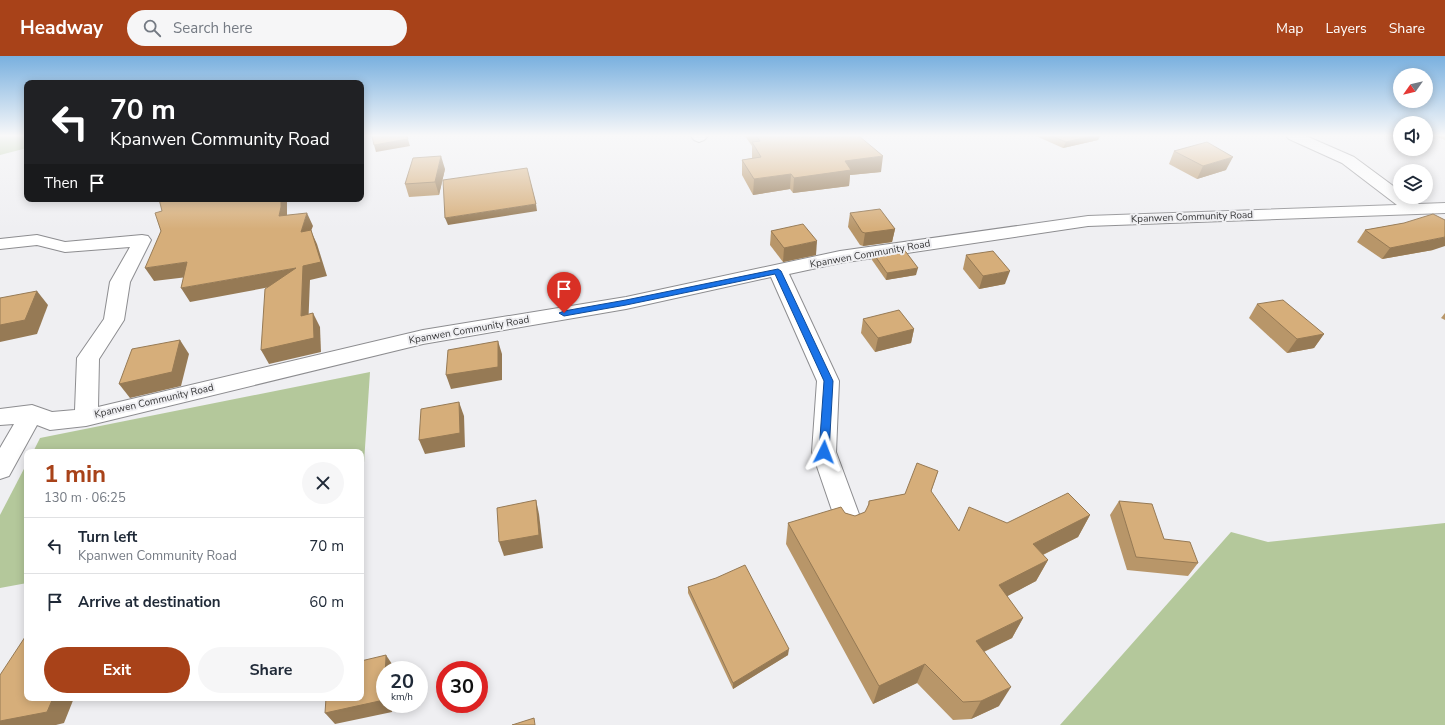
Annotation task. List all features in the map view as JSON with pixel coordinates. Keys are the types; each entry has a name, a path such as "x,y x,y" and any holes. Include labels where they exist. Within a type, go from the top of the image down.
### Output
{"street":[{"path":"1357,167 1415,209"},
{"name":"Kpanwen Community Road","path":"32,413 50,421 86,418 423,337 626,303 840,257 1088,221 1445,208"},
{"path":"0,244 37,240 65,247 142,240 120,282 114,320 88,358 86,418"},
{"path":"778,271 828,381 824,452 850,525"},
{"path":"0,418 32,413"},
{"path":"0,469 32,413"}],"green space":[{"path":"370,372 364,463 364,449 34,449 40,438"},
{"path":"24,469 24,584 0,588 0,515"},
{"path":"1445,523 1445,725 1060,725 1231,532 1268,542"}],"building":[{"path":"410,167 438,167 435,182 405,184"},
{"path":"747,167 849,167 851,170 794,178 791,174 754,179"},
{"path":"527,168 536,204 445,218 443,180"},
{"path":"160,202 281,202 279,216 307,213 301,232 311,230 321,262 303,266 301,316 313,313 314,338 261,350 265,289 296,268 181,288 187,262 145,268 161,231 155,213 162,211"},
{"path":"880,209 895,229 865,233 862,232 850,213"},
{"path":"1433,214 1445,220 1445,237 1390,248 1365,230 1404,223"},
{"path":"803,224 817,241 784,248 771,231"},
{"path":"903,248 918,268 887,273 873,253"},
{"path":"993,251 1010,271 983,276 966,255"},
{"path":"37,291 25,320 0,325 0,298"},
{"path":"1283,300 1324,334 1297,339 1257,304"},
{"path":"899,310 914,329 878,338 863,319"},
{"path":"180,340 172,372 119,384 132,349"},
{"path":"498,341 498,367 446,375 448,350"},
{"path":"459,402 460,433 419,440 421,409"},
{"path":"917,463 938,471 931,491 959,531 969,507 1007,523 1068,493 1090,515 1033,544 1048,560 999,585 1023,618 976,641 1011,687 981,701 963,702 925,664 879,686 788,523 841,507 845,513 855,516 865,512 869,501 905,494"},
{"path":"536,500 539,535 499,542 497,508"},
{"path":"1119,501 1152,504 1164,539 1190,542 1198,563 1136,557"},
{"path":"745,565 789,649 733,683 688,587 716,578"},
{"path":"24,639 24,701 52,701 47,712 0,721 0,675"},
{"path":"386,655 386,661 376,661 376,702 325,713 326,701 364,701 364,660"},
{"path":"534,718 535,725 512,725"}],"route":[{"path":"564,313 626,303 778,271 828,381 824,452"}]}
